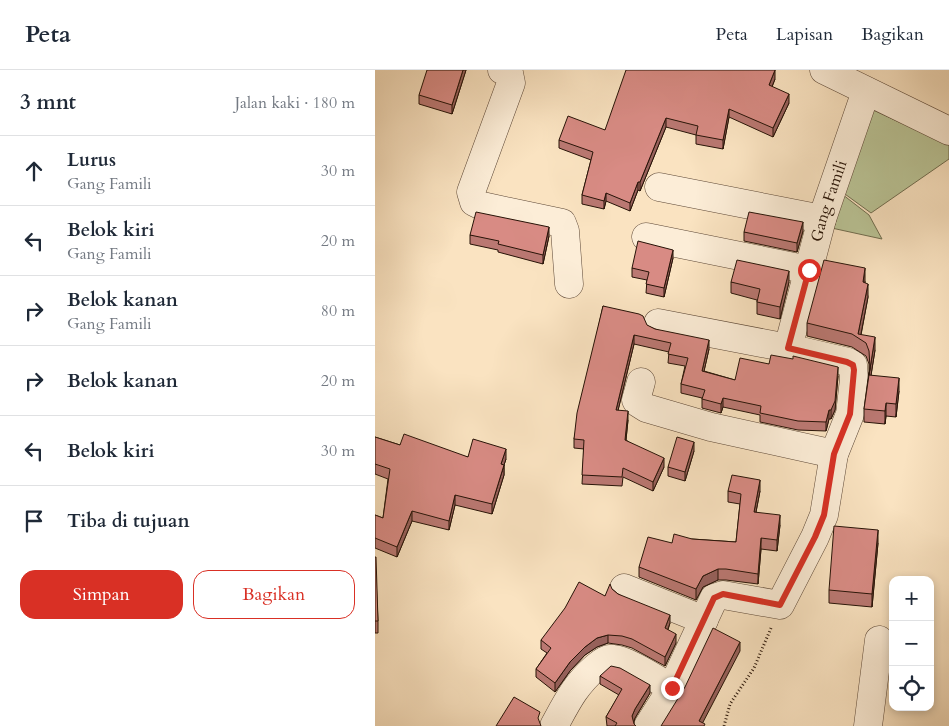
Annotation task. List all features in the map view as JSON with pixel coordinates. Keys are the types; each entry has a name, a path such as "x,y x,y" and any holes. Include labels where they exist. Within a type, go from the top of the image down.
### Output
{"street":[{"path":"502,70 509,73 511,83 471,192 474,202 482,206 562,223 565,231 569,284"},
{"path":"824,70 949,131"},
{"name":"Gang Famili","path":"788,348 822,219 866,91"},
{"path":"659,187 822,219"},
{"path":"646,237 809,270"},
{"path":"648,726 672,688 714,598 723,594 780,605 815,537 824,515 834,454 850,414 854,379 853,365 847,362 788,348 658,323"},
{"path":"641,382 636,400 638,404 646,408 711,427 834,454"},
{"path":"624,588 703,620"},
{"path":"868,726 879,640"},
{"path":"554,726 573,690 582,679 604,660 612,658 625,663 672,688"}],"path":[{"path":"724,726 730,704 754,668 780,605"}],"green space":[{"path":"871,109 949,145 949,159 871,213 838,189"},
{"path":"838,191 869,215 882,239 827,227"}],"building":[{"path":"427,70 463,70 452,105 419,95"},
{"path":"626,70 775,70 769,85 789,94 773,128 729,109 723,140 696,135 698,126 666,118 630,203 606,193 604,201 582,195 593,152 559,140 568,116 605,130"},
{"path":"476,212 549,227 543,255 498,244 499,241 470,235"},
{"path":"749,212 803,222 797,243 744,232"},
{"path":"638,241 673,250 664,288 646,284 649,272 632,268"},
{"path":"737,260 789,271 780,307 757,302 760,289 731,282"},
{"path":"824,260 865,268 863,282 868,284 858,334 875,337 869,375 899,378 896,404 886,403 885,411 864,409 870,368 869,351 866,343 852,334 807,323"},
{"path":"603,306 639,314 643,316 647,325 655,329 709,340 702,371 735,380 740,358 769,364 771,355 793,359 793,356 838,367 835,401 831,410 829,410 826,422 798,421 760,413 761,406 723,398 721,404 702,399 705,390 681,384 688,358 668,354 671,343 634,335 616,410 628,411 625,440 664,458 653,482 623,468 622,477 582,475 584,440 574,439 577,413"},
{"path":"404,434 468,457 473,439 506,449 501,464 504,465 492,504 455,495 449,521 412,511 397,547 375,538 375,515 383,518 390,469 375,464 375,437 400,445"},
{"path":"677,437 694,442 685,472 668,467"},
{"path":"732,475 760,480 754,512 780,515 777,540 761,538 758,574 718,569 703,576 696,589 639,567 648,537 672,543 674,534 692,539 736,542 741,494 728,491"},
{"path":"834,526 878,530 872,594 829,590"},
{"path":"376,557 378,621 375,621"},
{"path":"579,582 605,596 610,584 612,589 618,594 670,615 665,628 676,634 665,657 632,639 608,635 597,638 585,647 570,662 555,683 536,669 551,648 541,640 565,608"},
{"path":"713,628 740,642 699,721 705,724 704,726 661,726 685,687"},
{"path":"611,666 620,668 650,685 632,716 636,726 615,726 617,723 606,717 622,689 600,676"},
{"path":"514,697 540,712 538,718 541,726 496,726"}],"route":[{"path":"672,688 714,598 723,594 780,605 815,537 824,515 834,454 850,414 854,370 853,365 847,362 788,348 809,270"}]}
